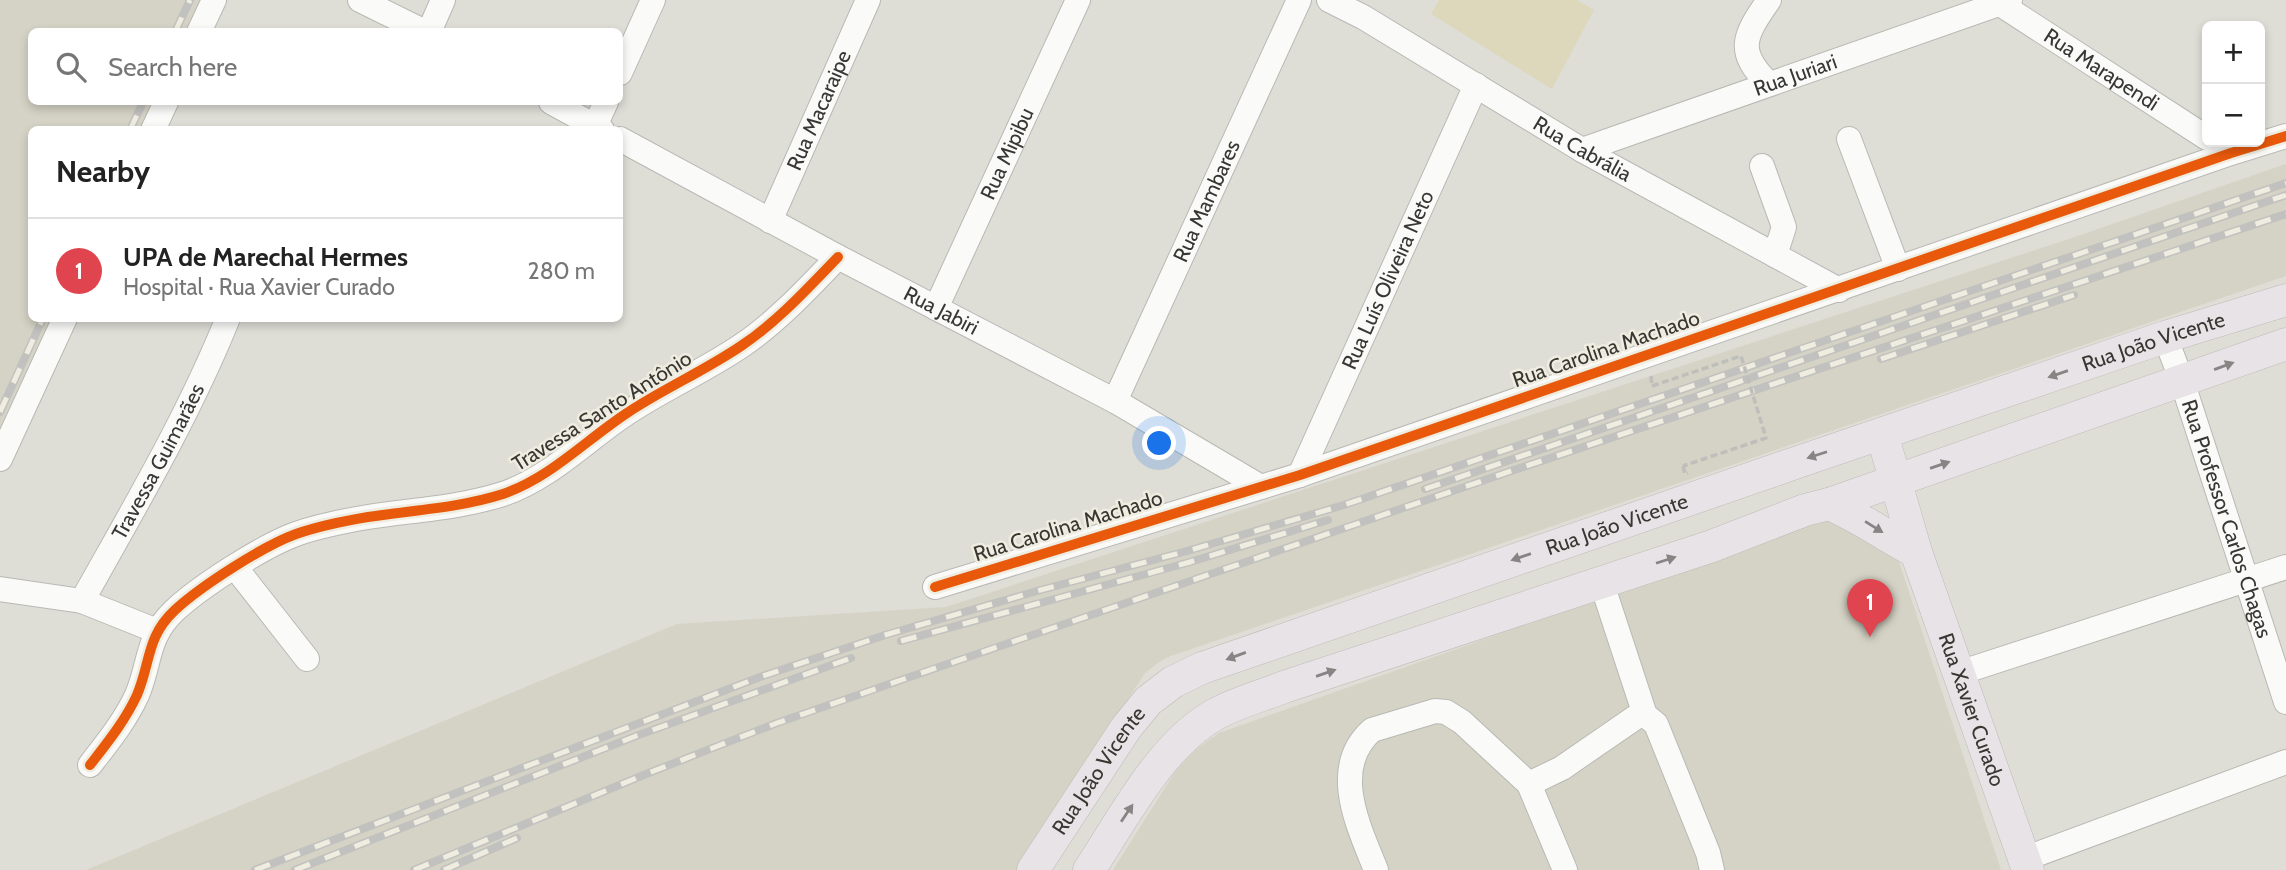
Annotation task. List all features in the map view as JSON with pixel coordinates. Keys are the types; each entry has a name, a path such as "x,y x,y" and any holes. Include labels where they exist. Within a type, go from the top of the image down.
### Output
{"main road":[{"name":"Rua João Vicente","path":"1033,870 1126,728 1148,701 1173,682 1202,668 2165,337 2286,300"},
{"name":"Rua João Vicente","path":"1089,869 1176,744 1216,714 1284,687 1712,546 1805,510 1829,504 2286,344"},
{"name":"Rua Xavier Curado","path":"1882,434 1916,552 2026,864"},
{"path":"1829,504 1855,515 1916,552"},
{"path":"1585,535 1601,581"},
{"path":"1282,639 1284,687"},
{"path":"1050,843 1089,869"}],"street":[{"path":"201,28 214,0"},
{"path":"360,0 419,28"},
{"path":"429,28 443,0"},
{"path":"623,66 653,0"},
{"name":"Rua Macaraipe","path":"770,221 868,0"},
{"name":"Rua Mipibu","path":"936,308 1078,0"},
{"name":"Rua Mambares","path":"1115,401 1299,0"},
{"name":"Rua Cabrália","path":"1329,0 1363,17 1582,150 1839,290"},
{"path":"1769,0 1755,20 1747,39 1746,54 1754,69 1769,84"},
{"name":"Rua Juriari","path":"1582,150 2001,1"},
{"name":"Rua Marapendi","path":"2001,1 2202,135"},
{"name":"Rua Luís Oliveira Neto","path":"1300,475 1476,85"},
{"path":"155,126 165,105"},
{"path":"557,105 595,126"},
{"path":"600,126 605,105"},
{"name":"Rua Carolina Machado","path":"2265,140 2286,136"},
{"path":"1849,139 1898,269"},
{"name":"Rua Jabiri","path":"623,141 838,257 1115,401 1261,487"},
{"name":"Rua Carolina Machado","path":"935,587 1300,475 1839,290 2222,147"},
{"path":"1762,166 1784,227 1774,255"},
{"name":"Travessa Santo Antônio","path":"90,765 125,719 136,697 148,650 157,631 175,609 235,567 295,534 368,517 467,504 506,493 539,477 626,414 742,345 813,283 838,257"},
{"path":"0,459 63,322"},
{"name":"Travessa Guimarães","path":"82,600 176,431 209,366 226,322"},
{"name":"Rua Professor Carlos Chagas","path":"2165,337 2182,381 2286,702"},
{"path":"235,567 307,659"},
{"path":"1959,673 2286,567"},
{"path":"1601,581 1645,715 1656,724 1708,853 1712,870"},
{"path":"0,589 82,600 157,631"},
{"path":"1376,870 1354,815 1350,794 1350,768 1354,757 1372,730 1435,711 1446,712 1462,722 1529,784 1565,870"},
{"path":"1529,784 1562,768 1636,717 1645,715"},
{"path":"2026,864 2286,762"}],"path":[{"path":"1652,386 1741,356 1766,438 1683,466"}],"shaded area":[{"path":"0,0 207,0 193,28 28,28 28,105 158,105 147,126 28,126 28,322 56,322 0,440"},
{"path":"1439,0 1577,0 1594,10 1552,89 1431,14"},
{"path":"2286,164 2286,276 1159,662 1145,673 1020,870 86,870 677,624 946,607 2069,239"},
{"path":"1830,517 1899,562 2001,870 1113,870 1175,772 1195,750 1219,733"}],"railway":[{"path":"177,28 190,0"},
{"path":"132,126 142,105"},
{"path":"255,870 760,677 885,635 1344,505 2286,183"},
{"path":"1425,489 2286,195"},
{"path":"414,870 777,723 1514,470 2286,214"},
{"path":"1881,359 2074,295"},
{"path":"0,412 41,322"},
{"path":"901,641 1190,562 1328,520"},
{"path":"295,870 636,736 851,658"},
{"path":"444,870 517,838"}],"cycle path":[{"path":"935,587 1300,475 2286,136"},
{"path":"90,765 132,705 159,630 186,600 216,579 250,557 305,531 359,519 470,503 520,487 552,468 627,413 754,337 792,304 838,257"}],"place":[{"name":"UPA de Marechal Hermes","path":"1870,637"}]}
